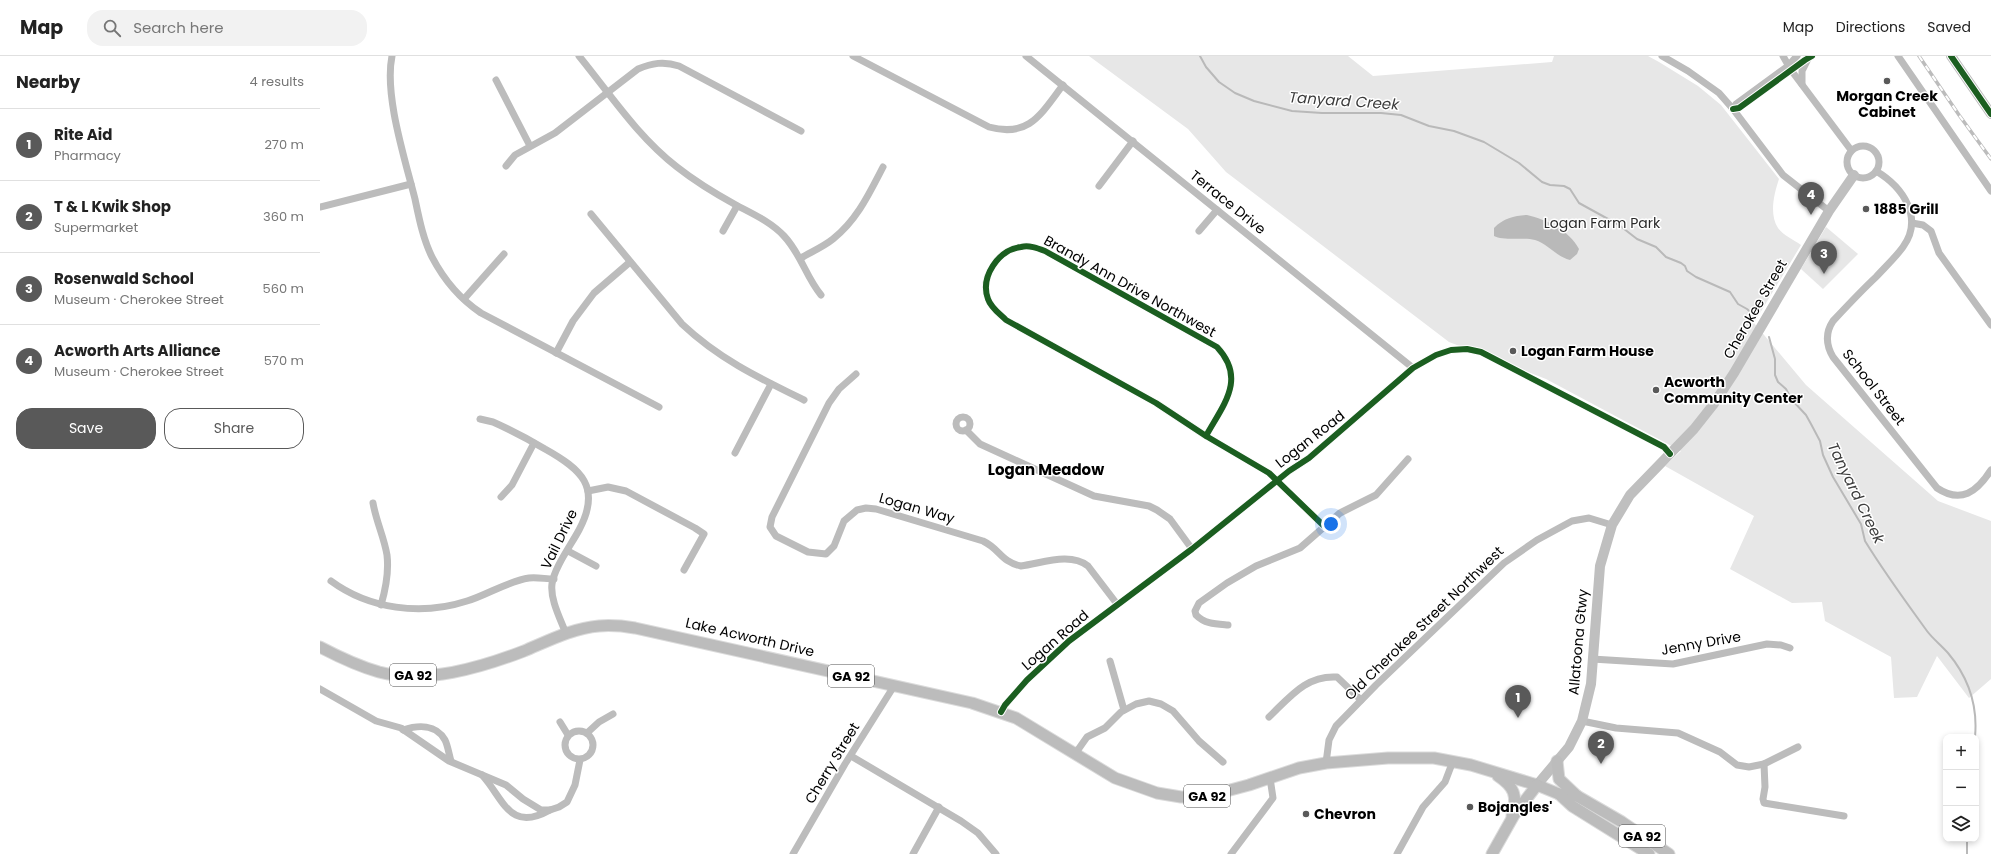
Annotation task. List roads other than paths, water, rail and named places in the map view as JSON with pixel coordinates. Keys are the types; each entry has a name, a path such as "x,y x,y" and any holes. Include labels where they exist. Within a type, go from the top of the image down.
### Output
{"main road":[{"name":"Lake Acworth Drive","path":"320,647 348,661 374,670 393,674 422,675 452,672 477,666 509,657 566,634 599,626 635,628 972,703 1001,712 1030,725 1115,778 1132,785 1181,797 1204,797 1217,794 1299,768 1326,762 1388,758 1434,758 1453,761 1490,771 1537,785 1559,794 1577,796 1622,822 1669,854"},
{"path":"1557,761 1559,779 1577,796"},
{"path":"1490,771 1505,781 1513,790 1514,809 1509,823"},
{"name":"Allatoona Gtwy","path":"1492,854 1509,823 1537,785"},
{"name":"Lake Acworth Drive","path":"1559,794 1572,806 1649,854"}],"street":[{"path":"392,56 390,75 391,99 411,184 431,255 451,286 464,300 481,313 659,407"},
{"path":"579,56 638,128 662,154 694,180 775,228 784,236 801,258 812,284 821,295"},
{"path":"853,56 988,127 997,130 1014,130 1031,124 1063,85"},
{"name":"Terrace Drive","path":"1026,56 1413,368"},
{"path":"1662,56 1706,83 1733,109 1784,175 1829,211"},
{"path":"1783,56 1789,68 1852,150"},
{"path":"1789,68 1797,56"},
{"path":"1898,56 1991,191"},
{"path":"1954,57 1991,114"},
{"path":"1733,109 1736,104 1789,68 1810,58"},
{"path":"1802,84 1802,71 1810,58"},
{"path":"506,166 514,155 555,133 638,69 650,64 670,63 679,66 801,131"},
{"path":"496,80 530,146"},
{"path":"1099,186 1133,141"},
{"path":"1860,146 1866,146 1875,150 1879,160 1876,171 1869,177 1864,178 1854,175 1850,172 1847,163 1848,154 1860,146"},
{"path":"801,258 833,239 849,225 864,204 883,167"},
{"path":"1876,171 1891,182 1906,198 1911,213 1912,224 1923,225 1931,231 1939,253 1991,325"},
{"name":"Cherokee Street","path":"1612,525 1630,495 1698,423 1723,391 1829,211 1854,175"},
{"path":"320,207 411,184"},
{"path":"723,231 737,206"},
{"path":"1199,231 1217,210"},
{"path":"591,214 682,324 697,338 730,362 804,400"},
{"name":"School Street","path":"1912,224 1907,240 1898,254 1833,321 1827,335 1829,348 1833,357 1937,488 1952,495 1966,494 1978,487 1991,470"},
{"name":"Brandy Ann Drive Northwest","path":"1206,436 1226,399 1232,384 1230,365 1217,348 1045,251 1035,247 1020,246 999,258 988,277 988,299 992,306 1006,320 1156,403 1206,436 1269,472 1325,527"},
{"path":"464,300 504,254"},
{"path":"556,353 573,321 594,293 630,262"},
{"name":"Logan Road","path":"1001,712 1018,690 1054,654 1117,604 1192,549 1278,480 1309,458 1413,368 1436,355 1451,350 1467,349 1481,352 1664,447 1670,454"},
{"name":"Logan Way","path":"856,374 839,389 829,403 772,517 770,526 776,536 808,552 826,554 834,546 844,521 850,515 857,510 876,509 983,541 993,547 1005,560 1016,565 1022,566 1067,558 1082,562 1088,566 1117,604"},
{"path":"735,453 771,384"},
{"name":"Vail Drive","path":"480,418 493,422 534,443 574,467 580,474 588,491 589,498 586,516 554,579 552,589 556,606 566,634"},
{"path":"966,430 980,444 1086,493 1105,499 1149,506 1157,510 1170,519 1192,549"},
{"path":"501,497 512,485 534,443"},
{"path":"1228,625 1212,624 1204,621 1196,614 1196,607 1205,598 1244,572 1300,548 1340,514 1376,496 1408,459"},
{"path":"588,491 608,487 626,491 704,534 684,570"},
{"path":"373,503 387,554 387,576 381,605"},
{"name":"Old Cherokee Street Northwest","path":"1326,762 1326,754 1332,733 1361,700 1516,554 1556,529 1578,519 1589,518 1612,525"},
{"name":"Allatoona Gtwy","path":"1537,785 1569,747 1582,721 1590,693 1600,566 1612,525"},
{"path":"568,550 596,566"},
{"path":"331,580 354,596 381,605 403,608 437,607 467,602 528,578 554,579"},
{"name":"Jenny Drive","path":"1592,658 1673,664 1767,644 1781,645 1790,648"},
{"path":"1110,661 1124,710"},
{"path":"1269,717 1311,680 1326,676 1337,677 1361,700"},
{"name":"Cherry Street","path":"793,854 850,756 894,686"},
{"path":"320,689 376,721 393,725 403,730 451,761 506,785 542,810 550,810"},
{"path":"1075,754 1087,737 1105,728 1124,710 1142,702 1149,701 1161,704 1173,711 1199,741 1223,762"},
{"path":"587,734 599,722 613,714"},
{"path":"1582,721 1616,728 1678,733 1720,752 1738,765 1749,766 1764,764 1798,747"},
{"path":"560,722 568,736"},
{"path":"403,730 413,727 433,729 445,740 451,761"},
{"path":"579,731 587,734 592,740 591,752 584,759 580,760 571,758 565,750 565,741 568,736 579,731"},
{"path":"850,756 939,808 978,833 996,854"},
{"path":"481,774 491,784 507,810 515,815 537,817 550,810 560,807 567,802 575,785 580,760"},
{"path":"1398,854 1423,807 1445,782 1453,761"},
{"path":"1764,764 1764,803 1844,816"},
{"path":"1231,854 1273,798 1270,778"},
{"path":"913,854 939,808"}],"waterway":[{"name":"Tanyard Creek","path":"1200,56 1206,67 1219,82 1235,93 1254,101 1292,111 1322,113 1381,113 1401,115 1429,126 1454,131 1484,142 1519,163 1542,182 1550,185 1564,186 1570,189 1579,203 1619,225 1637,239 1656,247 1666,257 1681,263 1685,266 1687,271 1696,277 1730,292 1738,304 1755,316"},
{"name":"Tanyard Creek","path":"1769,337 1775,359 1775,375 1778,382 1786,389 1792,400 1806,415 1811,424 1820,441 1823,455 1833,477 1861,524 1865,541 1927,631 1948,653 1962,672 1967,682 1973,703 1976,725 1975,734"},
{"name":"Tanyard Creek","path":"1967,842 1967,854"}],"railway":[{"path":"1919,56 1991,159"}],"place":[{"name":"Morgan Creek Cabinet","path":"1887,81"},
{"name":"1885 Grill","path":"1866,209"},
{"name":"Acworth Arts Alliance","path":"1811,215"},
{"name":"Rosenwald School","path":"1824,274"},
{"name":"Logan Farm House","path":"1513,351"},
{"name":"Acworth Community Center","path":"1656,390"},
{"name":"Rite Aid","path":"1518,718"},
{"name":"T & L Kwik Shop","path":"1601,764"},
{"name":"Bojangles'","path":"1470,807"},
{"name":"Chevron","path":"1306,814"}],"district":[{"name":"Logan Meadow","path":"1046,470"}],"park label":[{"name":"Logan Farm Park","path":"1602,223"}]}
